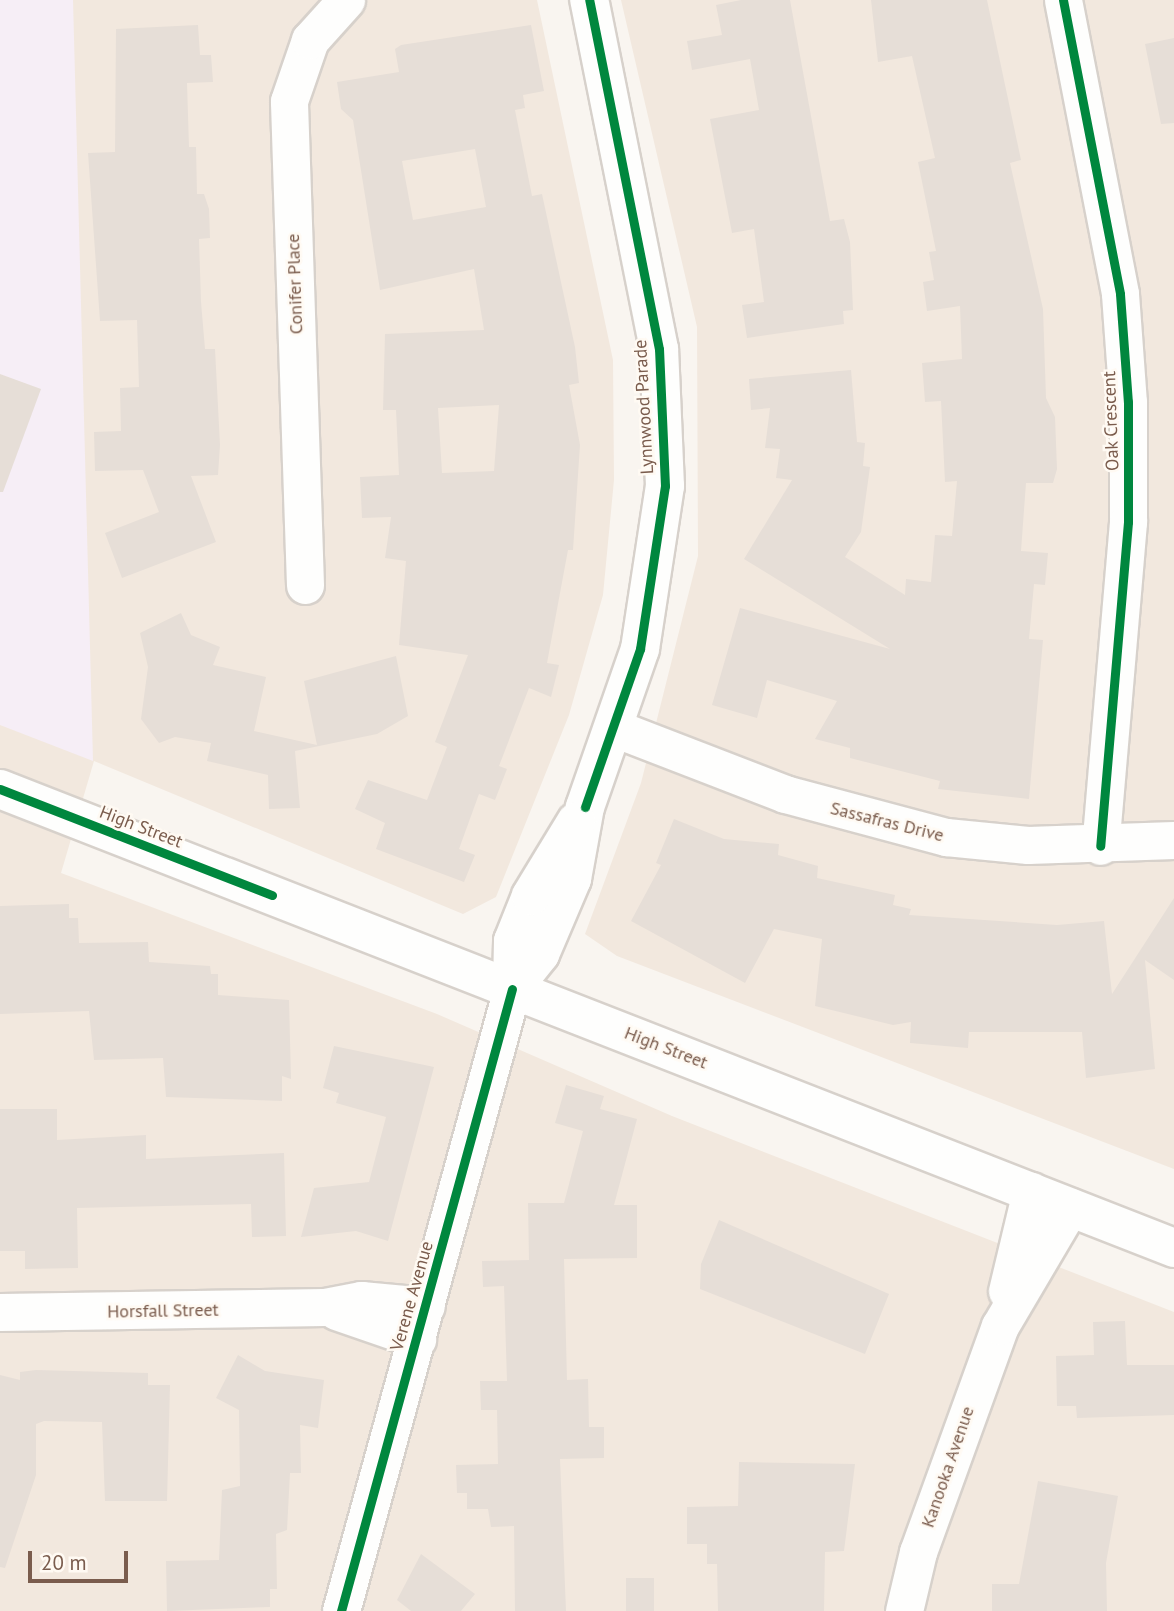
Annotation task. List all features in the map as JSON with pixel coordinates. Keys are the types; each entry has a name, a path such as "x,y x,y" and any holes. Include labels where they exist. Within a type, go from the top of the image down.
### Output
{"main road":[{"name":"Lynnwood Parade","path":"512,989 540,954 572,879 585,807 614,728 657,566 665,418 645,267 589,0"},
{"name":"High Street","path":"0,789 1174,1248"}],"street":[{"name":"Conifer Place","path":"305,585 289,101 310,40 346,0"},
{"name":"Oak Crescent","path":"1063,0 1118,281 1128,402 1128,522 1100,846"},
{"name":"Sassafras Drive","path":"614,728 869,821 946,837 1100,846 1174,840"},
{"name":"Verene Avenue","path":"341,1611 512,989"},
{"name":"Kanooka Avenue","path":"904,1611 918,1552 1000,1326 1031,1191"},
{"name":"Kanooka Avenue","path":"1000,1326 1070,1207"},
{"name":"Horsfall Street","path":"0,1312 325,1307 361,1300 421,1323"}],"shaded area":[{"path":"0,0 537,0 613,360 614,480 603,595 569,715 496,897 463,914 94,761 61,873 437,1014 672,1116 1174,1312 1174,1611 0,1611"},
{"path":"0,0 73,0 93,761 0,725"},
{"path":"621,0 1174,0 1174,1169 617,956 585,934 641,783 698,556 697,327"}],"building":[{"path":"741,0 790,0 830,221 844,219 850,242 853,310 843,311 844,324 747,338 742,305 764,302 754,229 732,233 710,119 759,110 750,59 692,70 687,41 722,35 716,5"},
{"path":"871,0 987,0 1021,160 1010,163 1043,309 1046,398 1055,417 1057,469 1053,483 1026,483 1021,551 1048,553 1045,585 1034,584 1029,639 1043,640 1029,799 938,789 940,781 850,758 850,748 815,739 837,701 767,680 757,718 712,705 740,608 890,649 744,559 792,480 776,478 780,449 765,448 770,408 751,410 749,379 851,370 857,442 865,443 863,466 870,467 861,532 845,557 905,595 906,579 931,582 935,535 952,536 957,481 945,482 941,401 925,402 922,363 962,359 960,306 927,311 923,282 934,280 929,252 936,251 918,162 935,158 912,56 878,62"},
{"path":"198,25 200,55 211,55 213,82 187,83 189,147 196,147 197,194 204,194 209,209 210,238 199,239 201,302 205,349 215,349 220,445 218,475 191,476 216,542 122,578 105,533 159,512 143,470 95,471 94,432 121,431 120,388 139,387 137,320 100,321 88,153 115,152 116,29"},
{"path":"531,25 544,91 523,95 525,108 515,110 532,196 542,194 575,347 579,383 569,385 580,445 573,550 568,550 547,663 559,665 551,697 529,688 499,766 507,769 495,800 479,794 459,849 475,855 464,882 376,849 385,823 355,809 368,780 427,800 447,747 435,742 468,655 399,645 406,561 385,558 391,517 362,518 360,477 399,475 396,410 383,410 385,334 484,330 474,269 380,290 353,120 341,109 337,82 399,72 395,49 401,45","holes":["475,149 486,207 413,220 402,161","499,405 494,471 442,473 438,408"]},
{"path":"1174,38 1174,123 1161,124 1145,44"},
{"path":"0,374 41,389 3,492 0,492"},
{"path":"181,613 191,635 220,647 213,665 266,677 254,731 317,745 304,681 396,656 408,716 377,734 295,751 300,808 269,809 268,775 207,761 211,743 175,737 159,743 141,719 148,667 140,633"},
{"path":"674,819 724,839 779,844 778,855 818,866 817,878 895,895 893,905 911,909 909,915 1057,925 1104,921 1112,994 1174,898 1174,980 1145,960 1155,1069 1086,1078 1082,1032 969,1032 968,1048 910,1043 911,1022 893,1025 815,1006 822,939 774,929 745,983 631,921 661,865 656,863"},
{"path":"69,904 69,918 78,918 79,943 148,942 149,962 210,966 211,974 218,974 218,995 289,1000 291,1079 282,1076 282,1101 166,1097 163,1058 94,1060 89,1011 0,1014 0,906"},
{"path":"334,1046 434,1067 388,1241 356,1231 301,1237 314,1188 369,1182 386,1117 336,1103 339,1093 323,1088"},
{"path":"566,1085 604,1096 600,1109 637,1119 614,1205 637,1205 637,1258 564,1259 567,1380 588,1379 589,1427 604,1427 604,1458 560,1459 566,1611 515,1611 514,1526 491,1527 488,1509 467,1509 467,1493 457,1493 456,1465 498,1464 497,1410 481,1410 480,1381 507,1381 504,1286 483,1287 482,1261 529,1260 528,1203 564,1203 583,1131 555,1123"},
{"path":"0,1109 57,1109 57,1140 146,1135 146,1159 284,1153 286,1236 252,1237 251,1204 77,1208 78,1268 25,1269 25,1251 0,1251"},
{"path":"719,1220 889,1294 865,1354 700,1289 701,1264"},
{"path":"1125,1321 1127,1365 1174,1365 1174,1415 1077,1418 1076,1406 1057,1406 1056,1356 1094,1355 1093,1322"},
{"path":"238,1355 265,1371 324,1380 318,1428 300,1425 301,1473 290,1473 287,1530 276,1534 277,1589 270,1589 270,1607 167,1611 166,1561 219,1560 222,1490 240,1486 239,1410 216,1398"},
{"path":"36,1370 148,1373 148,1385 170,1385 167,1501 105,1501 102,1422 44,1421 36,1424 36,1475 5,1568 0,1567 0,1375 20,1380 20,1372"},
{"path":"739,1462 855,1464 844,1551 825,1552 824,1611 718,1611 717,1564 707,1564 707,1544 687,1544 687,1507 738,1506"},
{"path":"1038,1481 1118,1496 1106,1563 1107,1611 992,1611 992,1584 1019,1584"},
{"path":"421,1554 475,1594 461,1611 411,1611 397,1600"},
{"path":"626,1578 654,1578 654,1611 626,1611"}],"cycle path":[{"path":"585,807 640,649 665,486 659,349 589,0"},
{"path":"1063,0 1120,294 1128,402 1128,522 1100,846"},
{"path":"0,789 272,895"},
{"path":"341,1611 512,989"}]}
